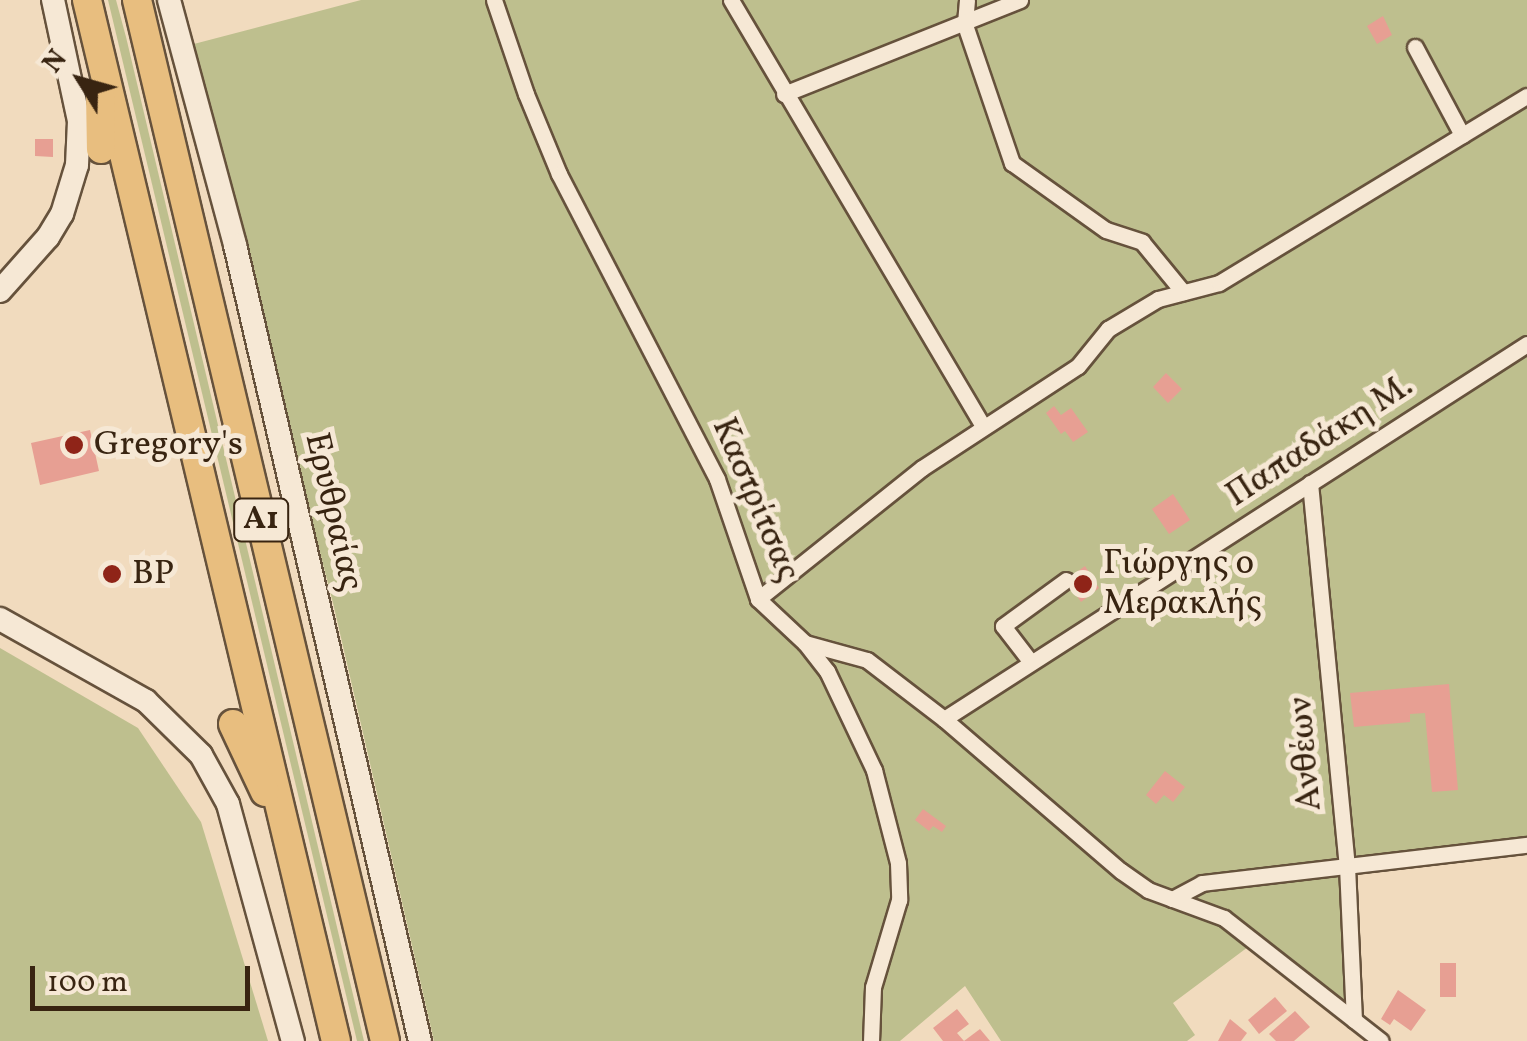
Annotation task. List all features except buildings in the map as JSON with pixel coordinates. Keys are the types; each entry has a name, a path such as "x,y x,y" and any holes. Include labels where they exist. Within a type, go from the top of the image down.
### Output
{"highway":[{"name":"Α1","path":"88,0 336,1041"},
{"name":"Α1","path":"137,0 385,1041"},
{"path":"99,42 101,149"},
{"path":"232,724 289,843"}],"main road":[{"path":"0,291 48,238 62,214 78,166 79,121 54,0"},
{"name":"Ερυθραίας","path":"169,0 235,245 420,1041"},
{"path":"0,619 146,701 200,755 228,804 293,1041"}],"street":[{"name":"Καστρίτσας","path":"494,0 559,174 717,479 758,600 805,643 867,660 944,719 1121,871 1148,890 1224,918 1381,1041"},
{"path":"731,0 982,426"},
{"path":"967,0 966,25 1012,162 1106,230 1142,242 1183,292"},
{"path":"784,94 966,25 1020,0"},
{"path":"1415,47 1462,136"},
{"path":"758,600 982,426 1078,366 1108,329 1158,299 1218,283 1527,96"},
{"name":"Παπαδάκη Μ.","path":"944,719 1030,660 1527,344"},
{"name":"Ανθέων","path":"1310,483 1347,866 1354,1020"},
{"path":"1030,660 1002,626 1066,580"},
{"path":"805,643 828,671 874,770 898,863 899,900 873,987 871,1041"},
{"path":"1172,899 1202,883 1527,845"}],"green space":[{"path":"108,0 116,0 126,37 364,1041 357,1041"},
{"path":"361,0 1527,0 1527,850 1347,868 1353,1018 1256,941 1173,1003 1195,1035 1187,1041 1001,1041 965,986 900,1041 434,1041 333,603 190,45"},
{"path":"0,648 138,728 201,822 268,1041 0,1041"}],"place":[{"name":"Gregory's","path":"74,445"},
{"name":"BP","path":"112,574"},
{"name":"Γιώργης ο Μερακλής","path":"1083,584"}]}
